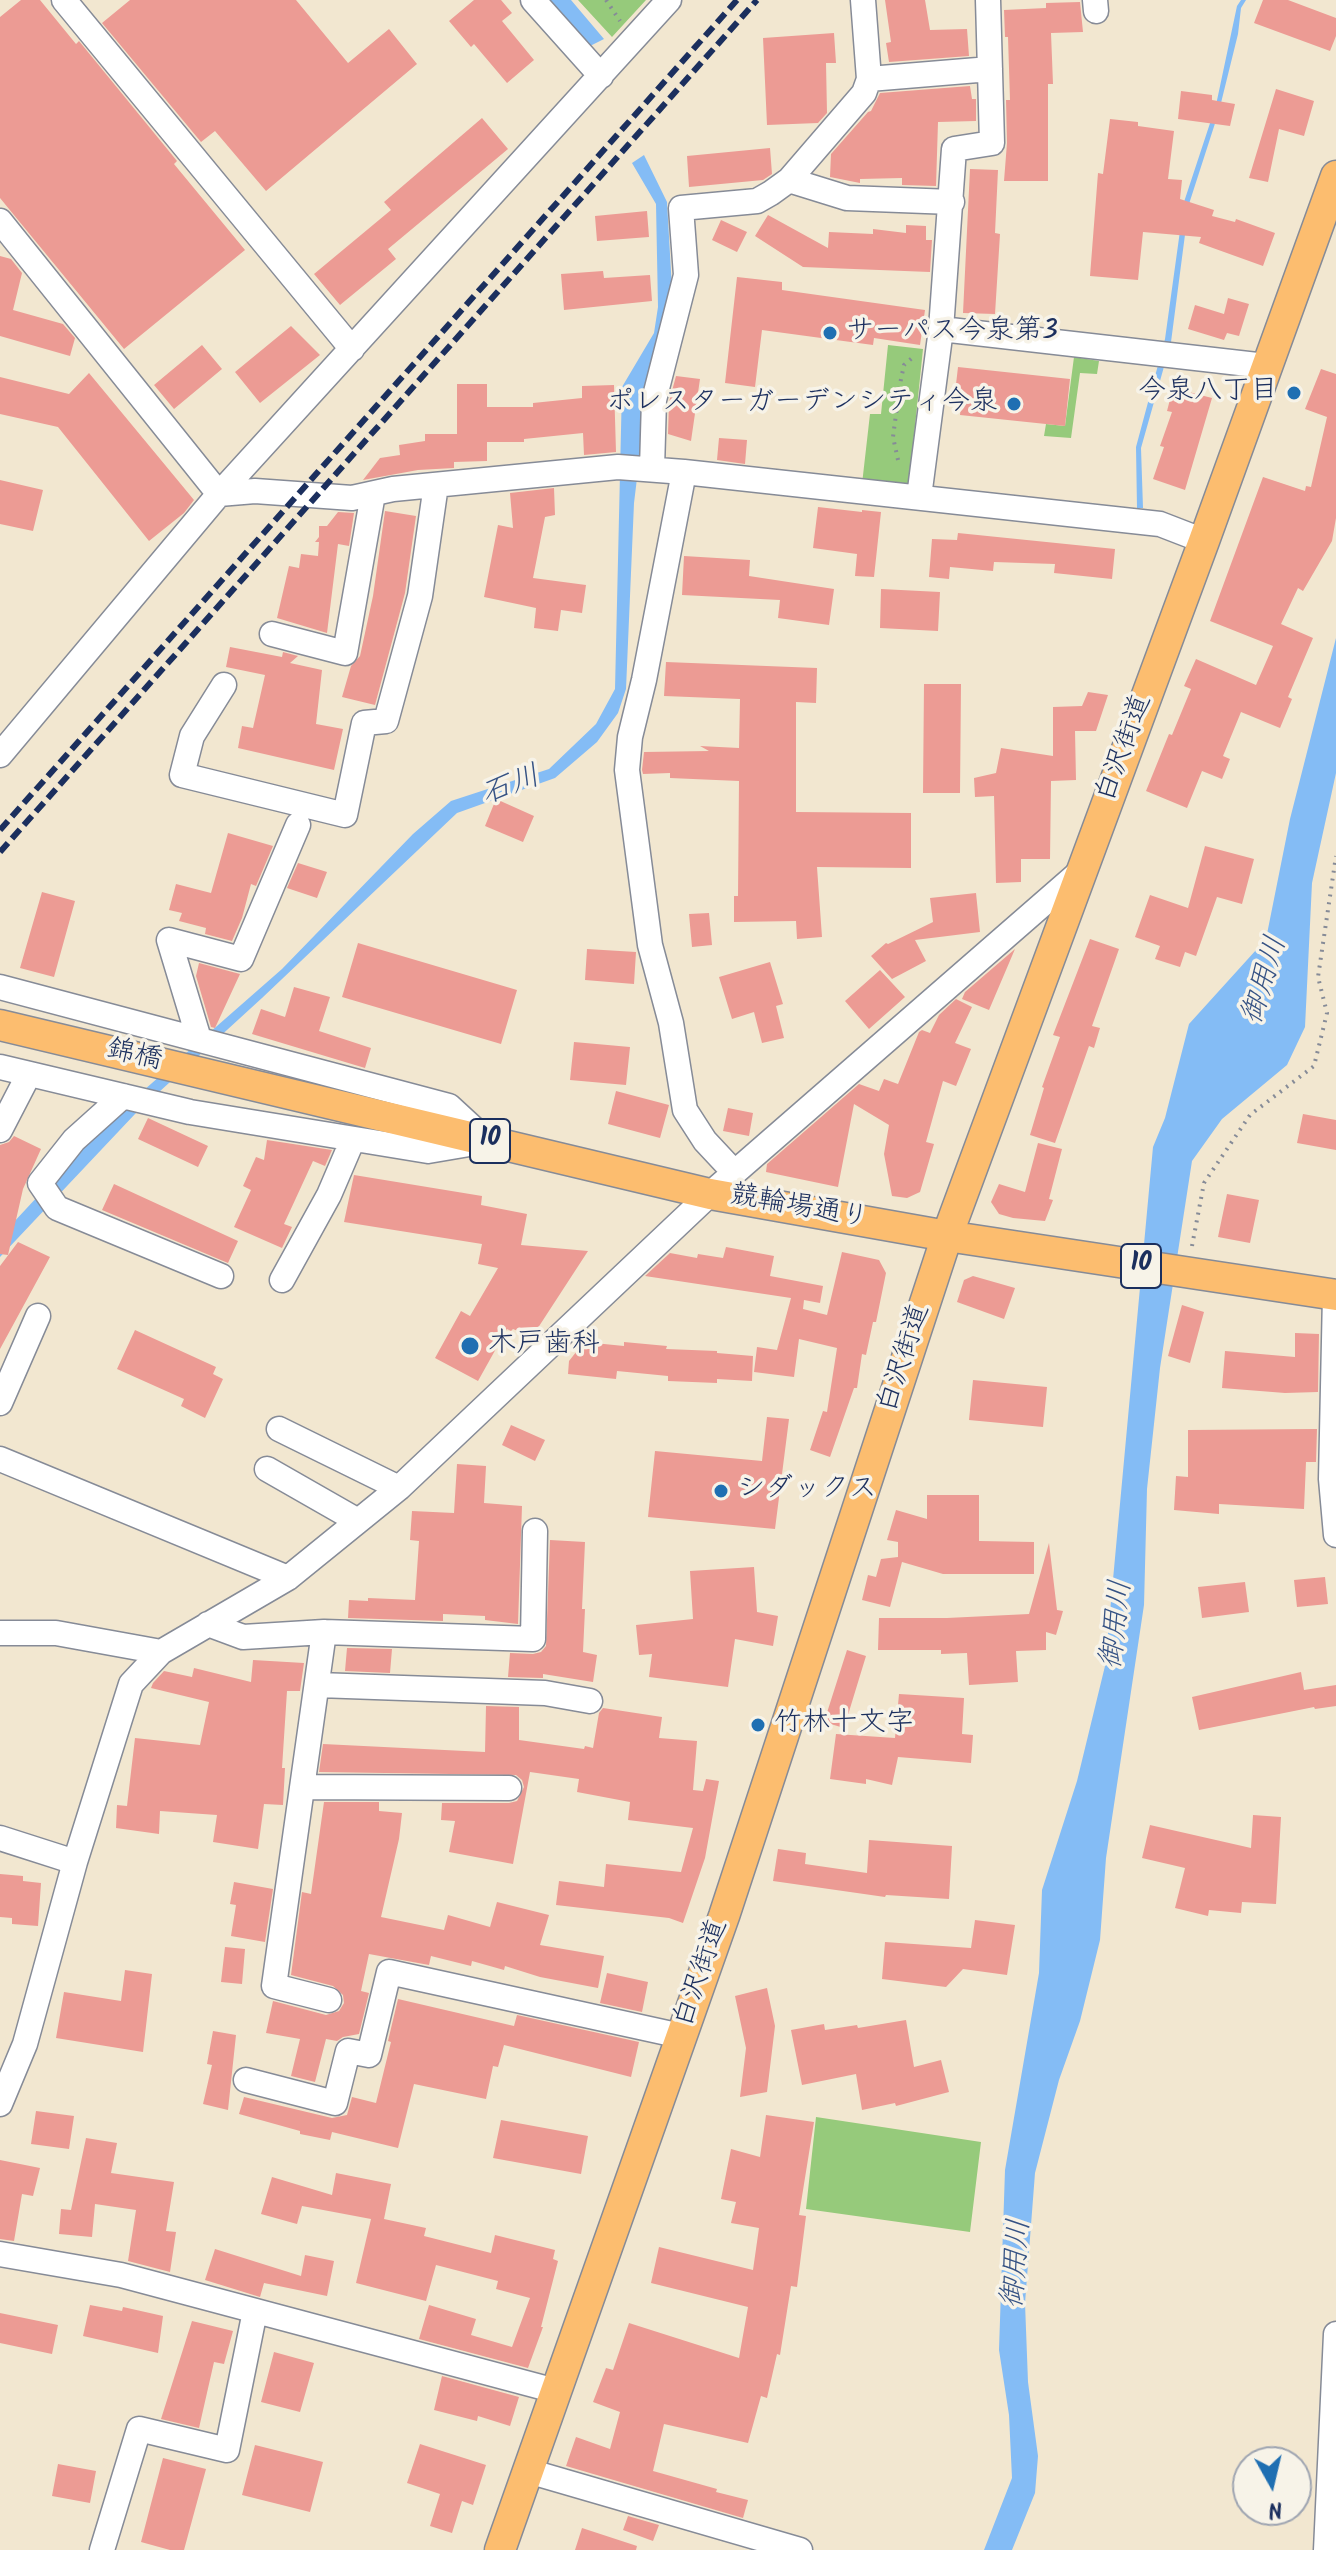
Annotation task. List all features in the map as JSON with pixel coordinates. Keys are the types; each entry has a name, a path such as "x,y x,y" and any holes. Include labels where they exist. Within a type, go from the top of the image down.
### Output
{"main road":[{"name":"白沢街道","path":"500,2550 780,1750 947,1236 1266,366 1330,210 1336,176"},
{"name":"錦橋","path":"0,1025 269,1088"},
{"name":"競輪場通り","path":"269,1088 710,1194 947,1236 1335,1295"}],"street":[{"path":"64,0 352,349"},
{"path":"533,0 601,76"},
{"path":"0,755 219,494 669,0"},
{"path":"652,469 654,400 686,275 681,208 757,201 789,180 864,93 869,79 863,0"},
{"path":"919,497 941,329 954,149 992,143 988,0"},
{"path":"869,79 990,69"},
{"path":"789,180 847,198 952,202"},
{"path":"0,221 219,494"},
{"path":"941,329 1266,366"},
{"path":"219,494 255,491 352,498 436,485 618,467 1160,524 1204,541"},
{"path":"684,472 630,737 627,770 650,945 671,1023 685,1110 705,1141 734,1172"},
{"path":"224,685 192,736 182,775 345,815 364,723 386,721 420,596 436,485"},
{"path":"272,634 345,653 373,494"},
{"path":"199,1039 169,940 241,959 298,825"},
{"path":"0,2104 25,2044 75,1862 131,1684 161,1652 288,1578 399,1488 734,1172 1082,870"},
{"path":"0,987 449,1106 487,1141"},
{"path":"0,1067 190,1112 428,1151 487,1141"},
{"path":"0,1130 29,1074"},
{"path":"123,1096 74,1140 40,1183 57,1208 221,1276"},
{"path":"282,1280 329,1195 353,1139"},
{"path":"1335,1295 1331,1479 1336,1535"},
{"path":"0,1403 38,1316"},
{"path":"279,1429 399,1488"},
{"path":"0,1459 288,1578"},
{"path":"267,1469 358,1521"},
{"path":"208,1624 243,1637 324,1632 533,1639 535,1531"},
{"path":"324,1632 274,1986 329,2000"},
{"path":"0,1633 56,1633 161,1652"},
{"path":"318,1685 545,1693 590,1701"},
{"path":"303,1787 509,1788"},
{"path":"0,1838 75,1862"},
{"path":"246,2080 335,2103 348,2051 369,2055 389,1972 681,2036"},
{"path":"0,2254 121,2275 556,2391"},
{"path":"102,2550 139,2429 227,2450 255,2311"},
{"path":"1326,2550 1336,2334"},
{"path":"528,2471 726,2540 800,2550"}],"path":[{"path":"1188,1273 1204,1183 1250,1115 1314,1066 1327,1013 1318,977 1336,856"}],"green space":[{"path":"578,0 646,0 612,37"},
{"path":"888,345 923,349 909,484 903,490 862,484 870,414 881,414"},
{"path":"1074,357 1099,361 1097,374 1080,373 1071,438 1044,436 1046,424 1065,426"},
{"path":"816,2117 981,2142 970,2232 806,2209"}],"water":[{"path":"544,0 571,0 604,39 586,48"},
{"path":"1241,0 1246,0 1241,8 1238,34 1219,111 1189,204 1171,342 1141,448 1143,508 1137,508 1136,447 1165,339 1184,202 1216,105 1237,6"},
{"name":"石川","path":"644,155 667,202 672,289 648,388 634,503 626,689 618,713 597,742 555,778 457,813 135,1114 0,1257 0,1237 103,1126 282,969 413,834 451,801 549,769 596,724 615,689 622,387 654,333 658,307 656,204 632,163"},
{"name":"御用川","path":"1336,638 1336,773 1312,883 1305,1027 1287,1065 1222,1119 1192,1161 1160,1368 1147,1489 1144,1605 1106,1858 1100,1940 1080,2021 1059,2080 1035,2173 1025,2303 1028,2382 1038,2456 1035,2493 1012,2550 984,2550 1012,2478 1009,2415 999,2350 1005,2170 1039,1973 1042,1890 1077,1781 1105,1666 1153,1147 1165,1118 1189,1024 1266,939 1290,819"}],"building":[{"path":"21,0 40,0 76,44 79,41 245,250 124,349 0,198 0,17"},
{"path":"130,0 296,0 348,63 389,29 417,64 266,191 215,131 201,142 102,23"},
{"path":"474,0 501,0 512,13 502,21 534,60 507,83 474,44 471,47 449,21"},
{"path":"885,0 925,0 930,30 967,29 969,56 889,62 886,43 891,42"},
{"path":"1263,0 1288,0 1336,18 1336,36 1330,51 1254,23"},
{"path":"1080,2 1083,32 1051,33 1053,84 1048,84 1048,181 1004,181 1006,100 1010,100 1004,10 1046,8 1046,3"},
{"path":"834,33 836,63 826,63 827,113 818,123 767,125 763,38"},
{"path":"970,86 972,99 976,99 976,121 938,122 936,186 902,185 902,178 860,179 860,183 830,177 831,154 871,111 880,93"},
{"path":"1276,89 1314,101 1304,136 1279,129 1268,182 1249,178"},
{"path":"1181,91 1212,95 1212,100 1235,104 1230,126 1178,119"},
{"path":"482,118 508,149 388,249 396,259 340,305 314,274 391,210 384,202"},
{"path":"1110,119 1174,131 1168,179 1182,180 1180,199 1214,210 1212,216 1235,222 1236,219 1275,233 1263,266 1199,243 1201,237 1143,232 1138,280 1090,276 1098,173 1103,174"},
{"path":"770,148 772,174 763,180 689,187 687,156"},
{"path":"970,169 998,170 995,233 1000,234 995,314 963,313"},
{"path":"647,211 649,237 597,241 595,216"},
{"path":"768,215 828,248 829,232 873,234 873,229 906,233 906,225 926,226 926,240 932,240 930,272 803,267 755,236"},
{"path":"721,220 747,232 737,252 712,240"},
{"path":"0,256 11,259 22,273 13,310 63,324 75,338 70,356 0,336"},
{"path":"603,271 604,278 650,275 652,301 564,310 561,274"},
{"name":"サーパス今泉第3","path":"737,277 782,282 782,290 925,310 920,345 874,338 873,345 762,330 755,387 725,383"},
{"path":"1228,298 1249,304 1239,336 1227,333 1224,340 1188,329 1195,305 1224,314"},
{"path":"291,326 320,355 260,403 235,372"},
{"path":"202,345 222,369 174,409 154,385"},
{"name":"ポレスターガーデンシティ今泉","path":"958,367 1070,379 1065,426 960,415 962,394 955,393"},
{"path":"1321,369 1336,374 1336,518 1332,541 1303,591 1298,588 1281,624 1313,638 1288,697 1292,699 1280,728 1241,712 1223,756 1230,759 1222,779 1202,771 1187,808 1146,791 1191,689 1184,686 1196,659 1256,685 1273,646 1210,621 1263,477 1305,491 1306,486 1311,487 1327,417 1305,409"},
{"path":"89,373 194,500 184,513 149,541 58,427 0,414 0,377 69,394"},
{"path":"676,376 700,379 691,441 668,434 669,402"},
{"path":"457,384 487,384 487,407 533,407 533,403 582,398 582,386 614,385 616,452 584,455 583,433 524,439 524,442 487,442 487,461 454,462 454,468 418,470 363,480 380,458 400,455 399,445 425,441 425,434 457,434"},
{"path":"1173,388 1212,398 1185,490 1153,479 1172,412 1167,411"},
{"path":"719,438 747,440 745,464 717,460"},
{"path":"0,480 43,490 33,531 0,524"},
{"path":"554,488 555,515 545,517 533,578 586,585 582,613 561,610 558,631 534,628 536,608 484,597 498,525 513,528 510,493"},
{"path":"818,507 881,512 874,577 855,576 857,554 813,548"},
{"path":"385,511 416,516 405,593 375,705 342,697 351,666 360,656 373,596"},
{"path":"338,512 354,513 349,546 338,544 327,633 277,618 289,566 299,568 301,554 318,556 319,542 315,542 319,537 319,526 327,526"},
{"path":"958,533 1115,549 1112,579 1054,573 1055,564 994,562 993,571 950,567 949,579 929,577 932,539 957,540"},
{"path":"684,556 750,560 749,576 834,589 829,625 778,618 780,600 682,595"},
{"path":"881,589 940,592 938,631 880,628"},
{"path":"230,647 282,657 283,652 298,656 290,663 322,670 316,724 343,729 334,770 238,748 242,726 253,728 265,675 226,667"},
{"path":"666,662 817,668 816,703 796,702 796,812 911,813 911,868 817,867 822,937 797,939 796,921 734,922 734,896 738,896 739,781 670,778 670,773 643,774 642,770 644,752 709,751 700,746 739,748 740,699 664,696"},
{"path":"924,684 961,684 960,793 923,793"},
{"path":"1088,692 1108,695 1096,731 1075,731 1076,780 1051,781 1050,859 1021,859 1021,882 996,883 994,796 975,797 974,778 996,773 1001,748 1053,756 1053,707 1082,706"},
{"path":"496,799 534,816 523,842 485,826"},
{"path":"228,833 273,846 256,886 251,884 232,941 205,934 206,928 179,921 182,913 169,910 176,884 211,893"},
{"path":"1205,846 1254,859 1242,904 1217,897 1196,956 1185,952 1180,967 1155,959 1160,946 1135,937 1150,895 1188,908"},
{"path":"298,863 327,872 317,898 287,888"},
{"path":"42,892 75,901 54,977 20,968"},
{"path":"976,893 980,932 915,940 926,961 892,979 871,956 886,943 933,922 930,898"},
{"path":"709,913 712,945 692,947 689,914"},
{"path":"1090,939 1119,949 1092,1026 1100,1028 1094,1048 1089,1046 1055,1143 1030,1135 1042,1087 1060,1037 1053,1035"},
{"path":"358,943 517,990 501,1044 342,997"},
{"path":"587,949 636,952 634,984 585,980"},
{"path":"1015,949 989,1010 962,999 965,992"},
{"path":"770,962 783,1004 776,1006 784,1038 762,1043 754,1012 732,1019 719,977"},
{"path":"199,963 240,974 215,1028 211,1027 196,976"},
{"path":"880,970 905,997 869,1029 845,1001"},
{"path":"294,987 330,997 319,1031 371,1048 365,1068 252,1034 261,1009 285,1017"},
{"path":"956,999 972,1007 955,1043 971,1049 956,1086 943,1081 926,1142 934,1144 920,1192 907,1198 892,1196 884,1154 889,1125 854,1104 838,1187 766,1172 767,1164 859,1084 879,1091 884,1079 898,1084 919,1032 930,1033 939,1015"},
{"path":"574,1042 630,1047 626,1085 570,1080"},
{"path":"616,1091 669,1105 660,1138 608,1124"},
{"path":"728,1108 753,1113 749,1136 723,1131"},
{"path":"1303,1114 1336,1120 1336,1150 1297,1143"},
{"path":"148,1118 208,1146 198,1167 138,1139"},
{"path":"14,1136 41,1149 23,1189 8,1255 0,1254 0,1145"},
{"path":"267,1140 332,1150 325,1166 313,1161 284,1224 292,1227 282,1248 234,1227 251,1190 243,1186 256,1157 264,1160"},
{"path":"1038,1143 1062,1149 1049,1199 1053,1200 1045,1221 999,1214 991,1202 999,1184 1025,1192"},
{"path":"354,1175 482,1196 481,1205 527,1214 521,1245 588,1251 532,1337 507,1329 478,1381 435,1358 461,1311 470,1316 498,1268 478,1264 482,1244 344,1222"},
{"path":"114,1184 238,1241 228,1263 102,1210"},
{"path":"1227,1194 1259,1200 1250,1243 1218,1237"},
{"path":"18,1242 50,1257 0,1349 0,1266"},
{"path":"726,1247 774,1256 770,1276 823,1286 820,1303 804,1300 803,1309 827,1315 842,1252 879,1260 886,1273 876,1322 873,1322 866,1355 862,1354 857,1388 854,1388 830,1457 810,1450 823,1411 827,1412 837,1348 799,1339 794,1377 754,1372 757,1347 777,1350 791,1298 645,1276 670,1253 697,1258 698,1254 723,1258"},
{"path":"973,1276 1015,1288 1004,1319 957,1302 964,1280"},
{"path":"1182,1305 1204,1312 1190,1363 1168,1356"},
{"path":"135,1330 216,1367 213,1374 223,1379 205,1418 181,1406 184,1399 117,1369"},
{"path":"1295,1333 1319,1334 1318,1392 1222,1388 1225,1351 1295,1357"},
{"path":"584,1342 624,1346 624,1342 667,1346 666,1349 753,1356 752,1381 668,1381 668,1376 617,1371 616,1379 568,1374 569,1361"},
{"path":"973,1380 1047,1387 1043,1427 969,1420"},
{"name":"シダックス","path":"767,1417 789,1419 775,1529 648,1517 655,1451 762,1461"},
{"path":"511,1425 545,1440 535,1461 502,1445"},
{"path":"1317,1429 1316,1462 1306,1462 1304,1509 1219,1504 1219,1514 1174,1510 1176,1476 1188,1477 1188,1430"},
{"path":"457,1464 486,1466 484,1503 522,1506 518,1624 485,1620 485,1616 443,1614 443,1621 348,1618 349,1600 415,1600 419,1541 410,1540 412,1511 454,1513"},
{"path":"927,1495 979,1495 979,1541 1034,1542 1034,1574 943,1574 902,1562 890,1607 862,1600 868,1575 876,1577 881,1559 898,1557 898,1542 887,1540 896,1510 927,1519"},
{"path":"550,1540 585,1542 583,1652 597,1655 593,1682 543,1674 543,1678 508,1677 510,1653 533,1654 541,1652 546,1646"},
{"path":"1049,1543 1057,1610 1063,1611 1056,1635 1046,1632 1046,1650 1016,1651 1018,1682 969,1685 967,1653 878,1650 879,1618 1029,1614"},
{"path":"754,1567 757,1612 778,1616 773,1646 735,1639 728,1687 649,1677 652,1654 639,1655 636,1625 693,1619 690,1571"},
{"path":"1325,1577 1328,1604 1297,1607 1294,1580"},
{"path":"1245,1582 1249,1612 1202,1618 1198,1587"},
{"path":"347,1648 392,1649 390,1673 345,1671"},
{"path":"847,1650 866,1656 844,1728 824,1722"},
{"path":"253,1660 304,1663 300,1691 287,1691 283,1805 264,1804 258,1849 213,1842 217,1815 160,1811 159,1834 116,1828 117,1805 127,1806 135,1738 200,1745 209,1702 151,1688 153,1683 164,1671 192,1677 194,1668 251,1682"},
{"path":"1301,1672 1304,1690 1336,1685 1336,1706 1314,1707 1199,1730 1192,1697"},
{"path":"899,1694 964,1698 962,1734 973,1735 971,1763 898,1757 892,1785 866,1779 866,1784 830,1779 836,1734 895,1738"},
{"path":"486,1706 519,1707 519,1740 593,1748 599,1713 603,1708 662,1717 659,1738 697,1741 693,1790 703,1791 706,1779 719,1781 705,1858 683,1923 669,1918 556,1905 559,1881 604,1887 606,1864 681,1872 693,1828 628,1820 630,1802 577,1792 579,1779 530,1772 513,1864 449,1852 455,1821 441,1820 442,1803 517,1801 524,1787 516,1775 319,1772 323,1744 485,1752"},
{"path":"324,1802 379,1802 379,1811 402,1813 381,1917 444,1930 448,1915 490,1927 497,1902 549,1915 540,1945 604,1956 598,1988 472,1961 471,1966 431,1956 429,1965 369,1954 361,1991 369,1993 359,2034 337,2041 326,2039 315,2082 291,2076 300,2039 266,2033 273,2001 326,2015 339,2011 344,2003 343,1995 333,1986 291,1975 302,1892 311,1894"},
{"path":"1253,1815 1281,1817 1276,1904 1242,1902 1241,1913 1209,1910 1208,1916 1175,1908 1185,1868 1142,1858 1150,1825 1251,1848"},
{"path":"869,1840 952,1846 949,1899 885,1897 773,1881 778,1849 806,1853 805,1864 867,1873"},
{"path":"0,1874 23,1876 23,1881 41,1883 38,1926 12,1924 12,1918 0,1917"},
{"path":"234,1882 273,1889 265,1942 231,1936 236,1905 230,1904"},
{"path":"975,1920 1015,1925 1007,1975 963,1969 946,1987 882,1979 885,1942 971,1948"},
{"path":"225,1947 245,1949 242,1984 221,1982"},
{"path":"125,1970 152,1974 143,2052 56,2038 64,1992 121,2001"},
{"path":"607,1973 648,1982 642,2012 600,2003"},
{"path":"767,1988 775,2026 767,2092 740,2097 746,2048 735,1996"},
{"path":"398,1999 514,2026 517,2015 639,2042 631,2077 504,2045 498,2067 493,2066 486,2099 414,2084 398,2148 332,2132 330,2140 300,2134 300,2131 239,2114 244,2097 332,2118 347,2115 352,2097 376,2103"},
{"path":"906,2020 914,2067 941,2060 949,2092 896,2106 895,2103 862,2110 856,2074 802,2085 791,2030 824,2024 825,2030 857,2025 858,2028"},
{"path":"213,2031 236,2035 228,2110 203,2104 212,2065 207,2064"},
{"path":"36,2111 74,2116 69,2149 31,2144"},
{"path":"766,2115 814,2122 799,2215 806,2216 797,2287 791,2286 780,2355 777,2354 767,2398 761,2396 748,2443 664,2424 653,2471 748,2500 743,2518 566,2466 576,2437 610,2449 620,2412 593,2402 606,2368 613,2370 629,2323 739,2358 748,2307 651,2283 659,2247 753,2270 759,2228 731,2223 736,2202 721,2199 731,2149 760,2157"},
{"path":"501,2120 588,2136 581,2174 493,2158"},
{"path":"86,2138 117,2143 111,2173 174,2182 166,2231 176,2232 170,2272 128,2261 136,2210 95,2204 92,2237 59,2234 61,2209 71,2210"},
{"path":"0,2160 40,2168 33,2196 22,2194 14,2241 0,2239"},
{"path":"336,2173 391,2184 384,2219 426,2228 424,2236 491,2253 495,2235 555,2250 553,2259 558,2261 543,2327 528,2368 419,2339 429,2305 476,2319 471,2335 512,2347 530,2298 496,2289 498,2281 436,2265 426,2301 356,2283 371,2219 302,2206 297,2224 261,2214 272,2177 332,2195"},
{"path":"215,2249 301,2276 305,2255 334,2261 327,2296 264,2283 260,2297 205,2280"},
{"path":"90,2305 122,2311 123,2307 163,2316 158,2353 83,2336"},
{"path":"0,2313 58,2325 52,2354 0,2343"},
{"path":"192,2321 233,2331 224,2364 214,2362 199,2428 161,2419"},
{"path":"274,2352 314,2363 300,2412 261,2402"},
{"path":"442,2376 519,2397 510,2426 478,2416 477,2421 434,2410"},
{"path":"420,2444 486,2465 473,2505 462,2501 452,2533 430,2526 440,2494 407,2483"},
{"path":"255,2445 323,2462 310,2512 242,2495"},
{"path":"163,2458 206,2469 184,2550 170,2550 141,2542"},
{"path":"58,2464 96,2471 90,2503 52,2496"},
{"path":"628,2516 659,2525 653,2541 623,2530"},
{"path":"582,2528 637,2546 636,2550 575,2550"}],"railway":[{"path":"0,830 737,0"},
{"path":"0,852 757,0"}],"place":[{"name":"サーパス今泉第3","path":"830,333"},
{"name":"今泉八丁目","path":"1294,393"},
{"name":"ポレスターガーデンシティ今泉","path":"1014,404"},
{"name":"木戸歯科","path":"470,1346"},
{"name":"シダックス","path":"721,1491"},
{"name":"竹林十文字","path":"758,1725"}]}
